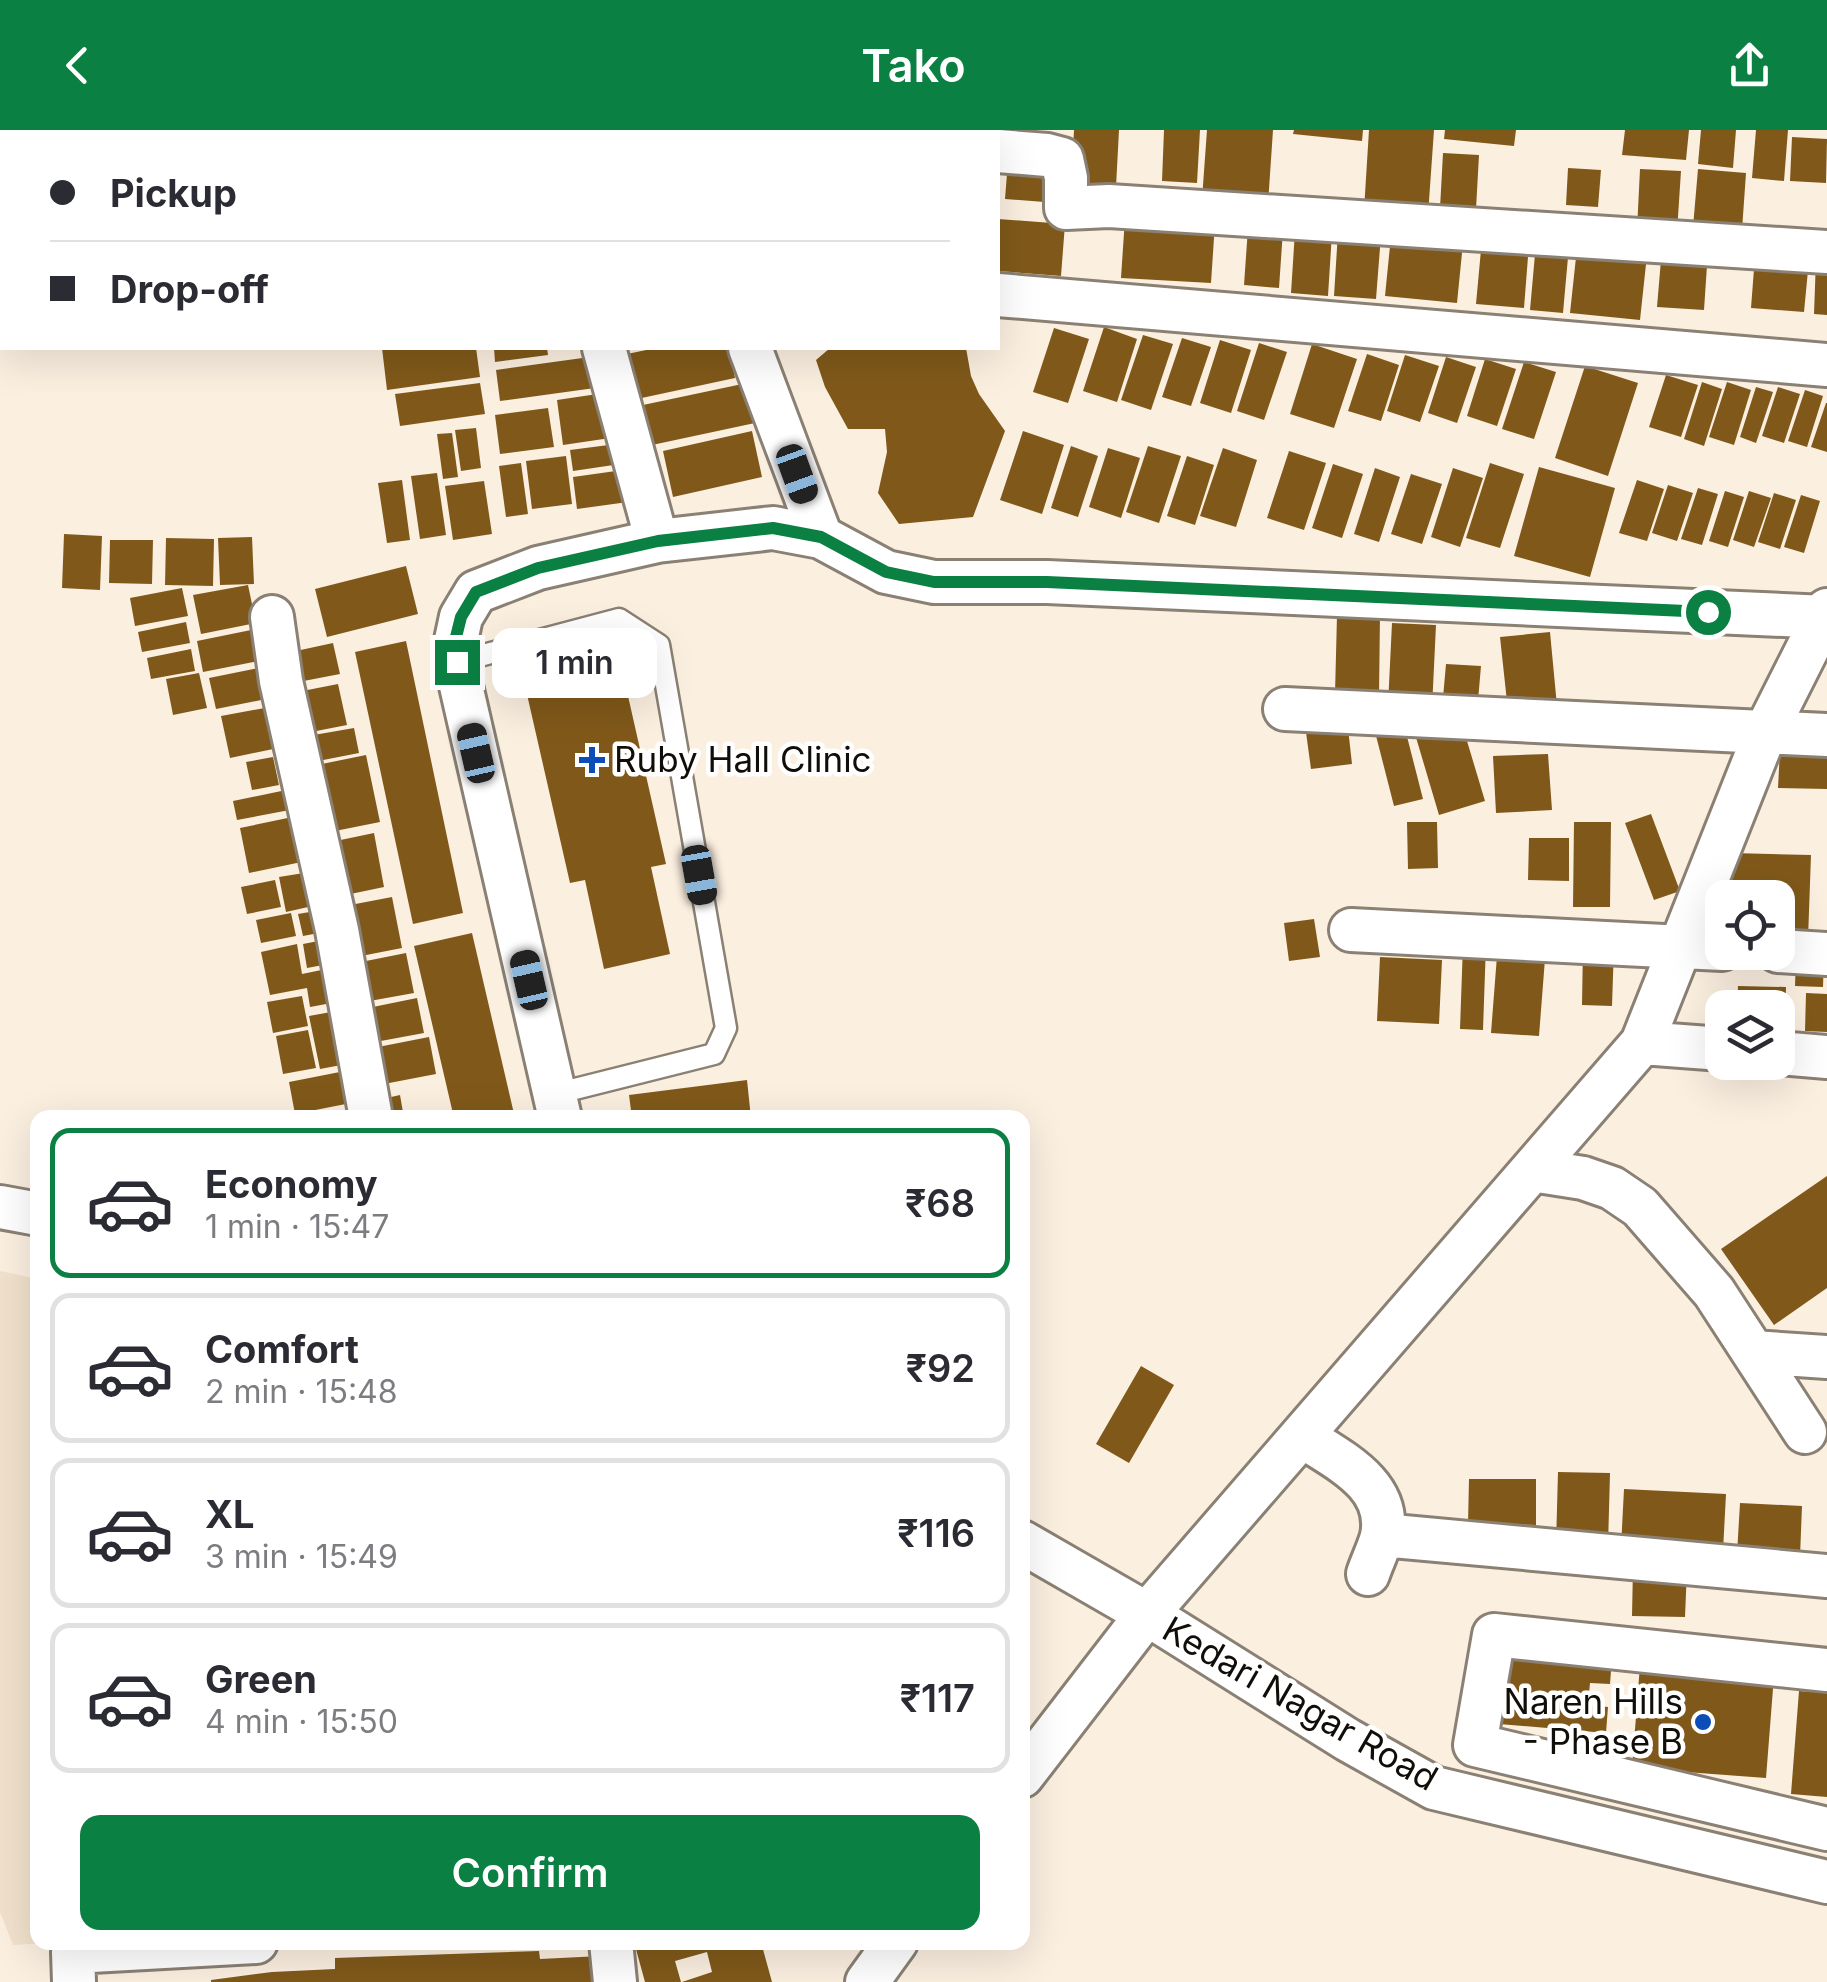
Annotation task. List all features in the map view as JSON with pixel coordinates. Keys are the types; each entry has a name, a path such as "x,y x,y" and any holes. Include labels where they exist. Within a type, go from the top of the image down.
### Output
{"street":[{"path":"1000,151 1062,159 1066,208 1109,206 1827,252"},
{"path":"1000,295 1827,365"},
{"path":"605,350 658,541"},
{"path":"751,350 821,537"},
{"path":"558,1106 454,645 461,617 476,592 538,568 658,541 773,528 821,537 886,572 934,582 1066,583 1826,615 1766,731 1702,948 1642,1043 1147,1614 1030,1766"},
{"path":"272,616 281,681 337,930 370,1110"},
{"path":"1286,710 1827,734"},
{"path":"1350,930 1702,948"},
{"path":"1795,953 1827,954"},
{"path":"1642,1043 1705,1048"},
{"path":"1795,1055 1827,1057"},
{"path":"1532,1170 1583,1178 1612,1188 1640,1206 1714,1292 1805,1432"},
{"path":"0,1207 30,1213"},
{"path":"1753,1352 1827,1357"},
{"path":"1302,1436 1371,1486 1382,1509 1375,1554 1827,1576"},
{"name":"Kedari Nagar Road","path":"1030,1547 1434,1788 1827,1882"},
{"path":"1827,1670 1494,1635 1475,1745 1827,1829"},
{"path":"1756,1865 1767,1814"},
{"path":"74,1982 73,1952 110,1950"},
{"path":"612,1950 616,1982"},
{"path":"866,1982 890,1950"}],"lane":[{"path":"457,662 619,619 658,645 726,1028 714,1054 558,1106"}],"shaded area":[{"path":"0,1271 30,1277 30,1944 13,1945 0,1912"}],"building":[{"path":"1074,130 1119,130 1116,187 1071,185"},
{"path":"1164,130 1200,130 1197,183 1162,181"},
{"path":"1207,130 1273,130 1268,204 1202,199"},
{"path":"1294,130 1363,130 1362,141 1293,134"},
{"path":"1369,130 1434,130 1428,215 1364,210"},
{"path":"1445,130 1516,130 1514,146 1444,139"},
{"path":"1625,130 1689,130 1686,160 1622,155"},
{"path":"1701,130 1736,130 1733,168 1698,164"},
{"path":"1756,130 1788,130 1784,181 1752,178"},
{"path":"1792,137 1827,139 1826,183 1790,181"},
{"path":"1443,153 1479,155 1476,209 1440,208"},
{"path":"1008,161 1060,164 1057,203 1005,199"},
{"path":"1568,168 1601,170 1598,207 1566,205"},
{"path":"1640,169 1681,171 1677,232 1637,230"},
{"path":"1698,169 1746,173 1742,230 1693,227"},
{"path":"1125,218 1215,223 1211,283 1121,278"},
{"path":"1000,219 1065,224 1061,276 1000,271"},
{"path":"1248,228 1283,230 1279,288 1244,285"},
{"path":"1295,231 1332,233 1328,296 1291,293"},
{"path":"1338,232 1381,235 1376,299 1334,296"},
{"path":"1391,236 1463,243 1457,303 1385,296"},
{"path":"1482,239 1529,244 1524,308 1476,304"},
{"path":"1536,243 1569,246 1563,313 1530,310"},
{"path":"1577,248 1647,255 1640,320 1570,313"},
{"path":"1662,248 1708,251 1704,310 1657,307"},
{"path":"1755,256 1809,260 1804,312 1751,308"},
{"path":"1816,259 1827,260 1827,315 1814,314"},
{"path":"1104,327 1137,339 1117,402 1083,391"},
{"path":"1054,328 1089,339 1068,403 1033,392"},
{"path":"1143,335 1173,344 1151,410 1121,400"},
{"path":"1182,338 1211,347 1191,406 1162,397"},
{"path":"1220,340 1251,350 1231,413 1200,403"},
{"path":"1259,343 1287,352 1264,420 1237,411"},
{"path":"1312,344 1357,359 1334,428 1290,414"},
{"path":"382,350 476,350 480,377 387,390"},
{"path":"494,350 547,350 548,355 495,362"},
{"path":"646,350 729,350 735,378 637,399 627,354"},
{"path":"828,350 966,350 979,394 1005,431 973,517 899,524 878,493 887,452 885,429 848,429 825,387 816,360"},
{"path":"1367,354 1399,365 1381,421 1348,411"},
{"path":"1405,355 1439,366 1420,422 1387,411"},
{"path":"597,356 602,387 500,401 496,370"},
{"path":"1446,357 1476,367 1457,423 1428,413"},
{"path":"1485,359 1516,369 1497,426 1467,416"},
{"path":"1524,362 1556,372 1534,439 1502,429"},
{"path":"1585,366 1638,383 1608,476 1555,458"},
{"path":"1666,375 1698,385 1681,437 1649,427"},
{"path":"1702,382 1722,389 1704,446 1684,439"},
{"path":"1727,382 1751,390 1734,445 1709,437"},
{"path":"480,383 485,414 400,426 395,394"},
{"path":"747,383 755,423 652,445 643,405"},
{"path":"1756,387 1773,392 1756,443 1740,437"},
{"path":"1778,387 1800,394 1784,443 1762,436"},
{"path":"1805,390 1823,396 1807,447 1788,441"},
{"path":"611,392 617,437 563,445 557,400"},
{"path":"1827,403 1827,452 1811,447"},
{"path":"548,408 554,447 500,454 495,415"},
{"path":"476,428 481,468 461,471 455,430"},
{"path":"752,431 762,477 673,497 663,451"},
{"path":"1023,431 1064,445 1042,514 1000,500"},
{"path":"452,433 458,477 443,479 437,434"},
{"path":"624,443 627,463 573,471 570,450"},
{"path":"1071,446 1098,456 1078,517 1051,508"},
{"path":"1148,446 1181,456 1159,523 1126,512"},
{"path":"1108,448 1140,458 1121,518 1089,507"},
{"path":"1223,448 1257,460 1236,527 1200,516"},
{"path":"1289,451 1326,463 1304,530 1267,518"},
{"path":"566,456 572,504 532,509 526,461"},
{"path":"1187,456 1214,465 1195,525 1167,516"},
{"path":"521,463 528,514 506,517 499,466"},
{"path":"1490,463 1524,474 1500,548 1466,538"},
{"path":"1333,464 1363,474 1342,538 1312,528"},
{"path":"1539,467 1615,488 1590,577 1514,556"},
{"path":"1375,468 1400,477 1379,542 1354,534"},
{"path":"1453,468 1483,478 1460,547 1431,537"},
{"path":"623,470 628,502 577,509 573,477"},
{"path":"437,473 446,535 420,539 411,476"},
{"path":"1411,474 1442,484 1422,544 1391,534"},
{"path":"402,480 410,540 387,543 378,483"},
{"path":"1637,480 1664,489 1647,541 1619,533"},
{"path":"484,481 492,534 453,540 445,486"},
{"path":"1668,485 1693,493 1677,541 1652,533"},
{"path":"1698,488 1718,494 1702,545 1681,539"},
{"path":"1725,491 1744,497 1728,547 1709,541"},
{"path":"1749,491 1771,498 1754,547 1733,540"},
{"path":"1774,493 1796,500 1780,549 1758,542"},
{"path":"1801,495 1820,501 1804,553 1784,547"},
{"path":"64,534 102,536 100,590 62,588"},
{"path":"252,537 254,584 220,585 218,538"},
{"path":"166,538 214,539 213,586 165,585"},
{"path":"110,540 153,540 152,584 109,583"},
{"path":"406,566 418,614 327,637 315,589"},
{"path":"248,585 256,623 201,634 193,595"},
{"path":"182,588 188,616 135,626 130,598"},
{"path":"1337,615 1380,615 1379,695 1335,694"},
{"path":"186,622 190,643 142,652 138,632"},
{"path":"1392,623 1436,625 1432,708 1388,705"},
{"path":"261,628 268,659 203,672 197,641"},
{"path":"1550,632 1557,706 1508,711 1500,637"},
{"name":"Ruby Hall Clinic","path":"614,634 666,864 651,867 670,954 604,969 585,880 570,883 518,655"},
{"path":"406,641 463,913 413,924 355,652"},
{"path":"333,643 340,674 288,684 282,654"},
{"path":"191,649 195,671 151,679 147,658"},
{"path":"1446,664 1481,666 1477,712 1442,709"},
{"path":"269,666 276,697 216,709 209,678"},
{"path":"199,673 207,708 173,715 166,679"},
{"path":"338,684 347,725 296,735 287,694"},
{"path":"270,707 278,748 230,758 221,716"},
{"path":"1402,717 1423,799 1394,806 1373,724"},
{"path":"1347,719 1352,764 1311,769 1305,725"},
{"path":"1461,721 1485,801 1439,815 1415,734"},
{"path":"354,728 359,753 313,762 308,736"},
{"path":"1780,749 1827,750 1827,789 1778,788"},
{"path":"1548,754 1552,810 1496,813 1493,756"},
{"path":"366,755 380,822 325,833 312,766"},
{"path":"273,757 279,785 252,790 246,762"},
{"path":"291,789 295,809 237,820 233,801"},
{"path":"1651,814 1680,891 1654,900 1625,823"},
{"path":"302,815 311,860 249,873 240,828"},
{"path":"1407,822 1437,822 1438,868 1408,869"},
{"path":"1574,822 1611,822 1610,907 1573,907"},
{"path":"374,833 384,887 341,896 331,842"},
{"path":"1529,838 1569,838 1569,881 1528,880"},
{"path":"1732,853 1811,855 1808,939 1795,938 1795,880 1731,880"},
{"path":"310,872 317,905 286,912 279,877"},
{"path":"275,880 281,907 247,914 241,887"},
{"path":"392,897 402,948 356,957 345,906"},
{"path":"321,910 324,932 303,936 298,914"},
{"path":"291,913 296,936 261,943 256,920"},
{"path":"1314,919 1320,957 1289,961 1284,923"},
{"path":"472,933 513,1110 452,1110 414,946"},
{"path":"334,938 339,962 307,968 303,944"},
{"path":"1498,943 1546,946 1539,1036 1491,1033"},
{"path":"297,944 302,974 341,966 348,1000 310,1007 307,988 270,995 261,952"},
{"path":"1463,944 1486,944 1483,1030 1460,1029"},
{"path":"1583,945 1614,946 1612,1006 1582,1005"},
{"path":"406,953 414,993 364,1002 356,963"},
{"path":"1796,956 1824,956 1823,987 1795,986"},
{"path":"1380,957 1442,960 1439,1024 1377,1021"},
{"path":"1738,986 1786,987 1786,990 1738,990"},
{"path":"1806,993 1827,994 1827,1032 1805,1031"},
{"path":"302,996 308,1026 273,1033 267,1002"},
{"path":"417,998 424,1033 370,1043 363,1009"},
{"path":"342,1010 352,1063 320,1069 309,1016"},
{"path":"308,1030 316,1068 283,1074 276,1036"},
{"path":"429,1037 436,1074 384,1084 378,1047"},
{"path":"350,1070 356,1102 294,1110 289,1082"},
{"path":"747,1080 750,1110 631,1110 629,1095"},
{"path":"400,1095 403,1110 380,1110 378,1100"},
{"path":"1827,1176 1827,1288 1774,1325 1721,1249"},
{"path":"1141,1366 1174,1385 1129,1463 1096,1444"},
{"path":"1558,1472 1610,1473 1608,1546 1556,1544"},
{"path":"1469,1479 1536,1479 1536,1525 1468,1524"},
{"path":"1624,1489 1726,1494 1723,1551 1621,1547"},
{"path":"1740,1503 1802,1506 1800,1557 1737,1554"},
{"path":"1633,1567 1687,1569 1685,1617 1632,1616"},
{"path":"1494,1648 1612,1658 1610,1684 1590,1683 1588,1705 1608,1707 1606,1733 1487,1723 1489,1697 1506,1698 1508,1678"},
{"name":"Naren Hills - Phase B","path":"1640,1665 1774,1676 1766,1778 1632,1768"},
{"path":"1799,1691 1827,1693 1827,1797 1791,1794"},
{"path":"636,1950 763,1950 772,1982 682,1982 712,1972 707,1952 675,1961 681,1982 645,1982"},
{"path":"539,1951 540,1959 601,1956 602,1982 211,1982 272,1972 335,1969 335,1958"}],"place":[{"name":"Ruby Hall Clinic","path":"592,760"},
{"name":"Naren Hills - Phase B","path":"1703,1722"}],"route":[{"path":"457,662 454,645 461,617 476,592 538,568 658,541 773,528 821,537 886,572 934,582 1047,582 1708,612"}]}
